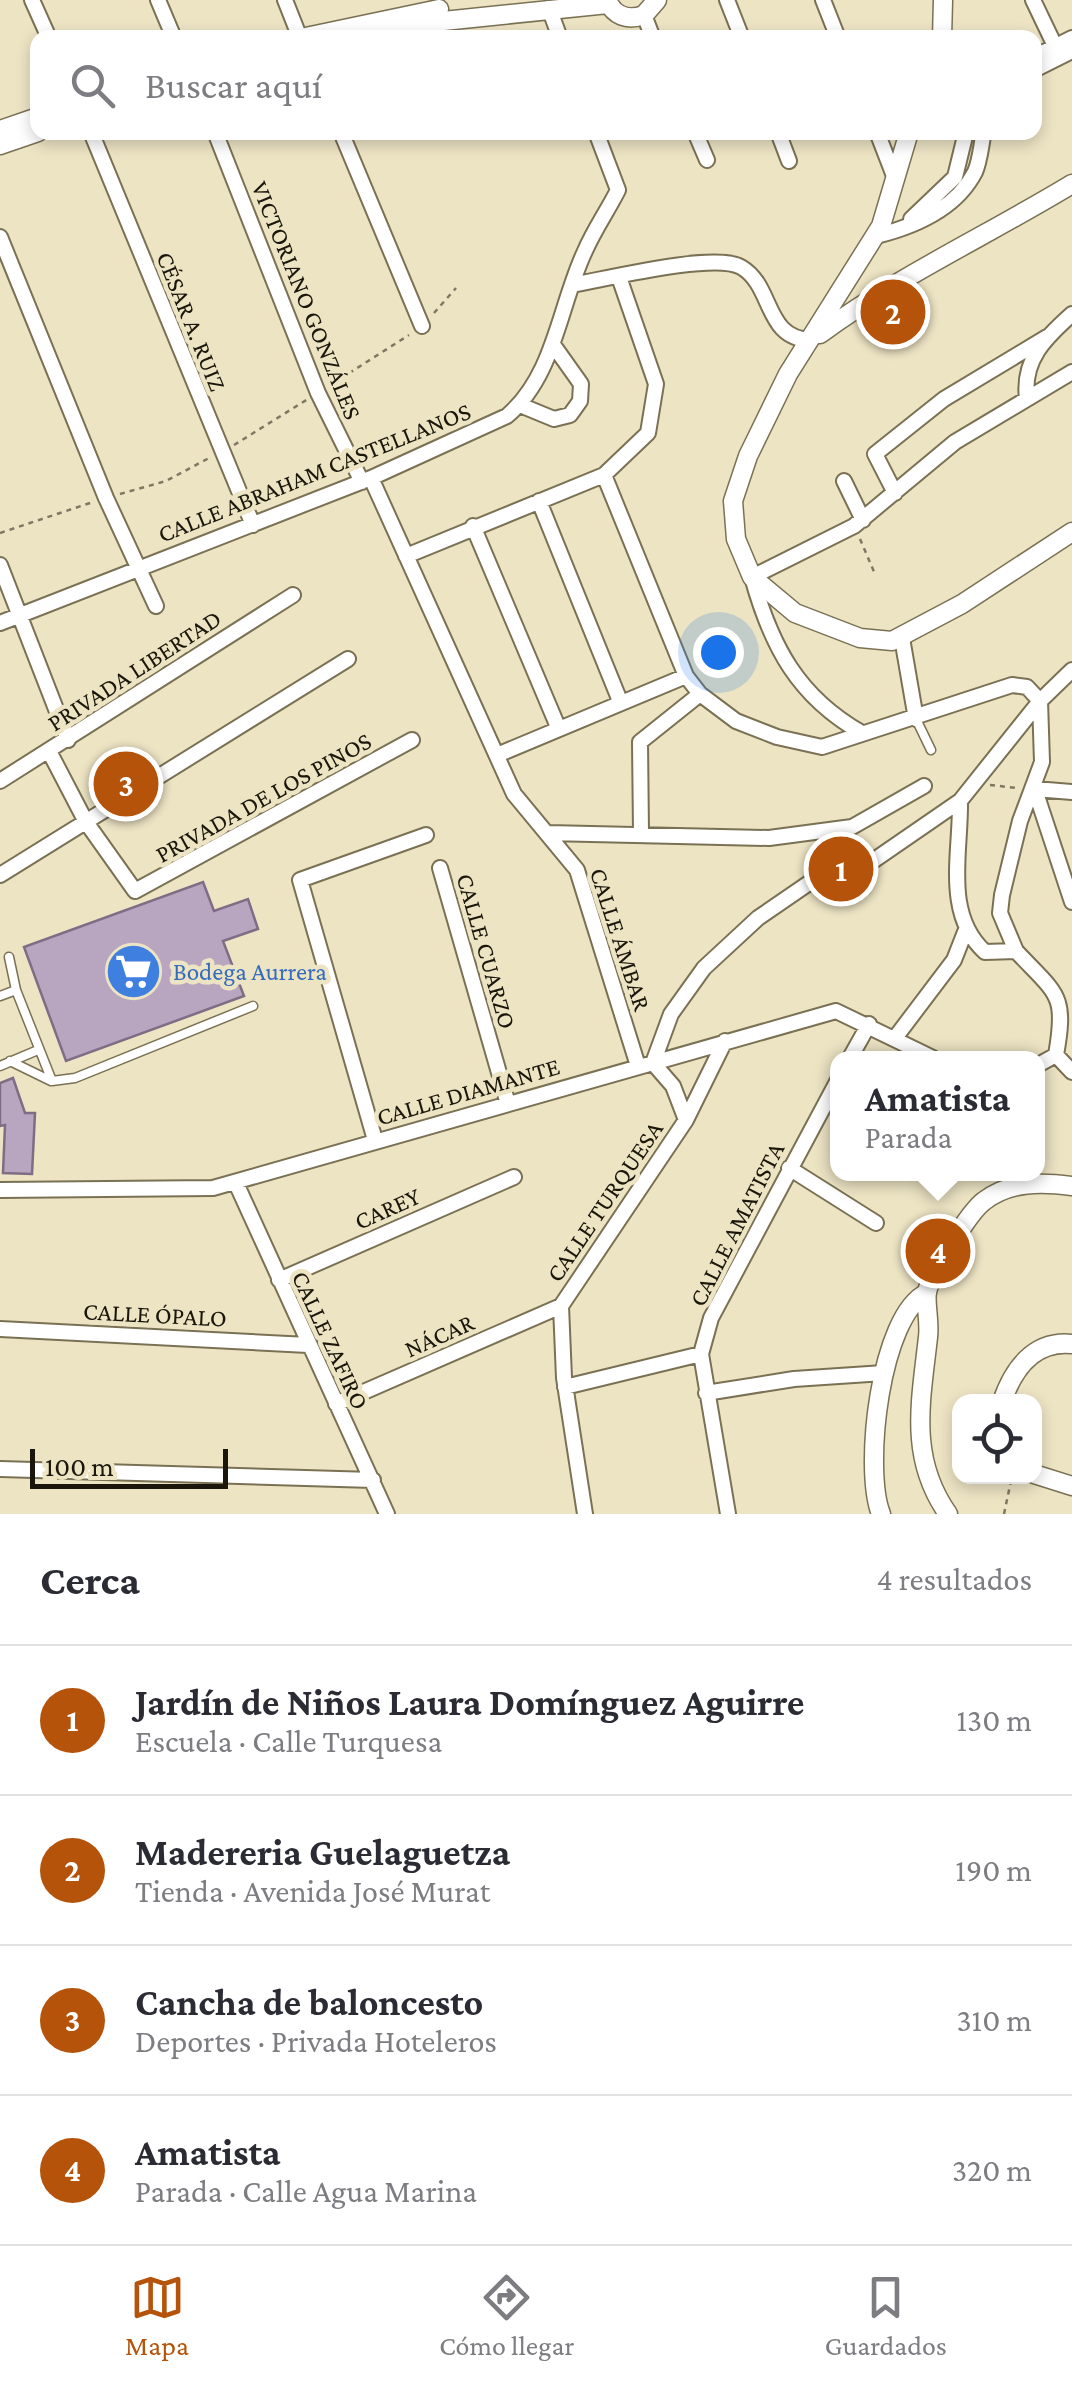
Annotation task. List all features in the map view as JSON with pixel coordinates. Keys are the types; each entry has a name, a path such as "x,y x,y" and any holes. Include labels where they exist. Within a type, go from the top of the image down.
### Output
{"street":[{"path":"32,0 45,30"},
{"path":"158,0 171,30"},
{"path":"285,0 298,30"},
{"path":"349,30 518,0"},
{"path":"388,30 422,18 607,2 628,18 644,15 657,0"},
{"path":"727,0 739,30"},
{"path":"823,0 835,30"},
{"path":"942,30 943,0"},
{"path":"1034,0 1054,46"},
{"path":"549,8 557,30"},
{"path":"644,15 651,30"},
{"path":"1042,53 1072,38"},
{"path":"1042,66 1072,51"},
{"path":"0,130 30,120"},
{"path":"0,145 30,135"},
{"name":"CÉSAR A. RUIZ","path":"95,140 253,524"},
{"name":"VICTORIANO GONZÁLES","path":"218,140 318,393 406,556 497,756"},
{"path":"343,140 422,326"},
{"path":"554,346 581,384 580,402 570,415 554,419 520,405 554,346 572,285 618,190 599,140"},
{"path":"698,140 707,160"},
{"path":"781,140 789,161"},
{"path":"879,140 894,176"},
{"path":"862,733 828,714 794,675 765,624 752,577 736,540 733,501 748,456 788,374 878,231 906,140"},
{"path":"878,231 912,219 954,178 964,140"},
{"path":"878,231 916,227 956,194 975,172 982,140"},
{"path":"572,285 706,264 738,265 756,279 773,320 796,340 811,340 885,287 970,246 1072,184"},
{"path":"0,237 106,498 156,606"},
{"path":"406,556 604,475 648,433 656,384 620,277"},
{"path":"895,492 875,454 944,399 1046,337 1072,314"},
{"path":"1027,399 1025,370 1046,337"},
{"path":"752,577 858,523 955,442 1072,372"},
{"name":"CALLE ABRAHAM CASTELLANOS","path":"0,624 366,480 507,416 520,405"},
{"path":"604,475 686,676 700,694 736,721 776,737 822,747 1012,685 1027,687 1040,701 1042,762 1035,790 1020,821 1000,914 1016,951 1055,993 1064,1010 1056,1055"},
{"path":"844,481 858,523"},
{"path":"540,501 620,701"},
{"path":"473,526 558,728"},
{"path":"752,577 795,613 860,638 902,638 1072,532"},
{"path":"0,565 68,740"},
{"name":"PRIVADA LIBERTAD","path":"0,781 292,595"},
{"path":"902,638 916,719"},
{"path":"0,875 348,659"},
{"path":"645,1065 671,1014 704,968 758,918 809,882 854,874 884,857 960,801 1040,701 1072,670"},
{"path":"497,756 686,676"},
{"path":"641,832 640,742 700,694"},
{"name":"PRIVADA DE LOS PINOS","path":"86,822 135,891 412,740"},
{"path":"49,751 86,822"},
{"name":"CALLE ÁMBAR","path":"497,756 514,794 577,870 645,1065 673,1086 686,1120"},
{"path":"548,833 641,832 769,838 852,827 924,786"},
{"path":"1035,790 1072,792"},
{"path":"1035,790 1072,902"},
{"path":"960,801 959,916 966,932 985,952 1016,951"},
{"path":"375,1140 300,880 426,835"},
{"name":"CALLE CUARZO","path":"440,868 508,1104"},
{"path":"896,1038 954,960 966,932"},
{"name":"CALLE DIAMANTE","path":"0,1190 213,1188 836,1011 920,1051"},
{"path":"854,1051 869,1024"},
{"name":"CALLE TURQUESA","path":"586,1514 566,1387 561,1306 686,1120 725,1042"},
{"path":"1045,1061 1056,1055"},
{"path":"1056,1055 1072,1072"},
{"name":"CALLE AMATISTA","path":"728,1514 701,1354 711,1318 830,1095"},
{"path":"790,1168 876,1224"},
{"name":"CAREY","path":"279,1280 514,1178"},
{"path":"880,1514 874,1442 884,1373 902,1319 915,1298 927,1293 982,1202 1006,1188 1039,1182 1072,1186"},
{"name":"CALLE ZAFIRO","path":"236,1183 388,1514"},
{"path":"927,1293 931,1306 917,1411 922,1456 933,1493 948,1514"},
{"name":"NÁCAR","path":"336,1404 561,1306"},
{"name":"CALLE ÓPALO","path":"0,1329 308,1345"},
{"path":"1005,1394 1012,1374 1034,1352 1058,1343 1072,1344"},
{"path":"566,1387 701,1354"},
{"path":"706,1393 794,1380 884,1373"},
{"path":"0,1469 373,1480"},
{"path":"1042,1477 1072,1486"}],"lane":[{"path":"916,719 931,750"},
{"path":"8,957 16,990 52,1082"},
{"path":"0,996 16,990"},
{"path":"10,1062 52,1082 75,1078 253,1006"},
{"path":"0,1066 38,1050"}],"path":[{"path":"0,533 166,480 221,452 422,326 456,288"},
{"path":"858,523 874,574"},
{"path":"974,781 1035,790"},
{"path":"1004,1514 1010,1484"}],"building":[{"name":"Bodega Aurrera","path":"203,882 214,911 248,899 258,929 223,941 244,996 66,1061 24,947"},
{"path":"13,1078 25,1113 35,1113 32,1174 3,1173 5,1125 0,1126 0,1083"}],"place":[{"name":"Madereria Guelaguetza","path":"893,312"},
{"name":"Cancha de baloncesto","path":"126,784"},
{"name":"Jardín de Niños Laura Domínguez Aguirre","path":"841,869"},
{"name":"Bodega Aurrera","path":"134,971"},
{"name":"Amatista","path":"938,1251"}]}
